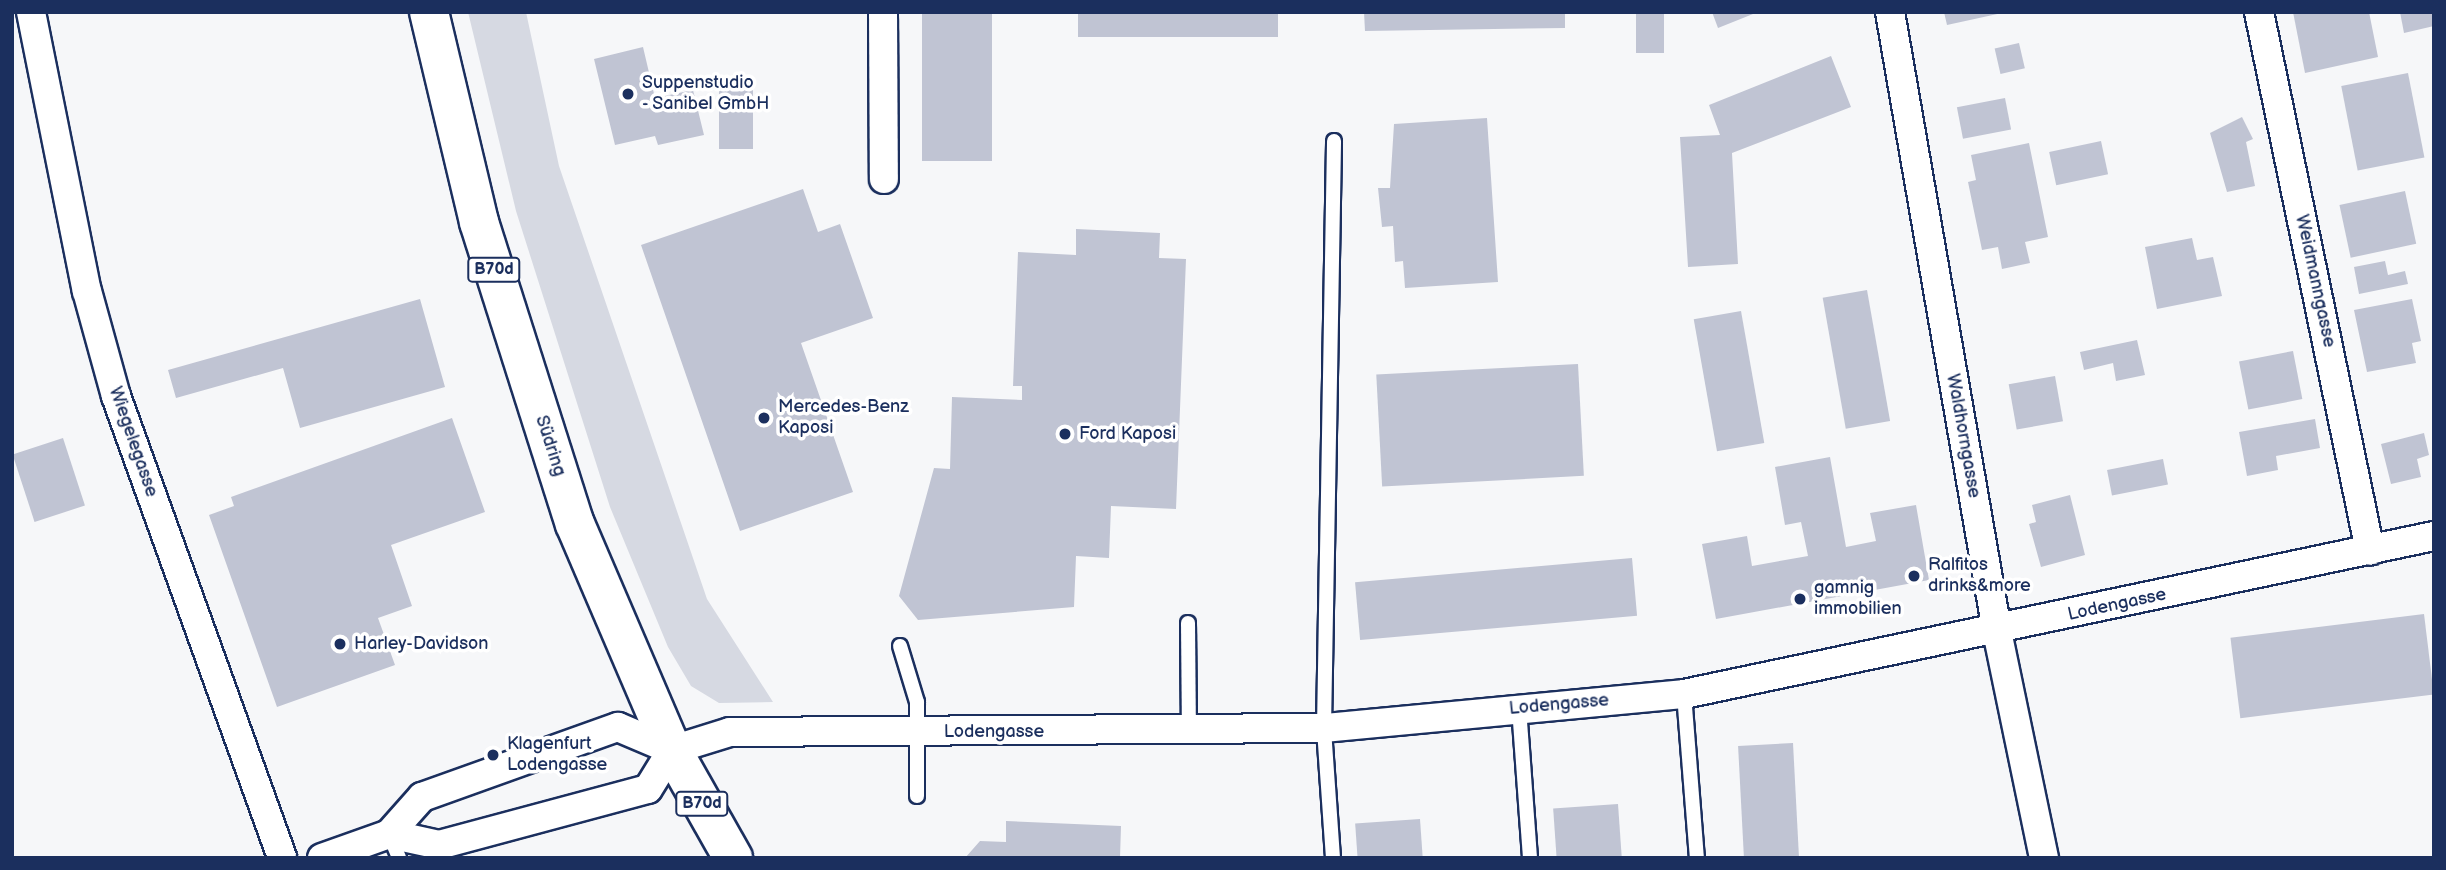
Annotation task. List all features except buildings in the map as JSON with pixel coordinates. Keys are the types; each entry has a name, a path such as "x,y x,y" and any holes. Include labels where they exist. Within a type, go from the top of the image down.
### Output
{"main road":[{"name":"Südring","path":"429,12 479,222 575,524 672,750 733,858"}],"street":[{"name":"Wiegelegasse","path":"31,12 87,291 116,396 282,858"},
{"path":"883,12 884,179"},
{"name":"Waldhorngasse","path":"1890,12 1997,631 2044,858"},
{"name":"Weidmanngasse","path":"2259,12 2370,551"},
{"name":"Lodengasse","path":"672,750 730,732 1188,733 1324,728 1684,694 1997,631 2434,536"},
{"path":"322,858 394,846 439,845 648,789 672,750 618,727 422,797 394,846"}],"lane":[{"path":"1334,141 1324,728 1334,858"},
{"path":"1188,623 1188,733"},
{"path":"900,646 917,702 917,796"},
{"path":"1684,694 1697,858"},
{"path":"1519,708 1530,858"}],"shaded area":[{"path":"468,12 526,12 559,166 707,599 773,702 719,703 691,686 668,647 610,507 516,211"}],"place":[{"name":"Suppenstudio - Sanibel GmbH","path":"628,94"},
{"name":"Mercedes-Benz Kaposi","path":"764,418"},
{"name":"Ford Kaposi","path":"1065,434"},
{"name":"Ralfitos drinks&more","path":"1914,576"},
{"name":"gamnig immobilien","path":"1800,599"},
{"name":"Harley-Davidson","path":"340,644"},
{"name":"Klagenfurt Lodengasse","path":"493,755"}]}
